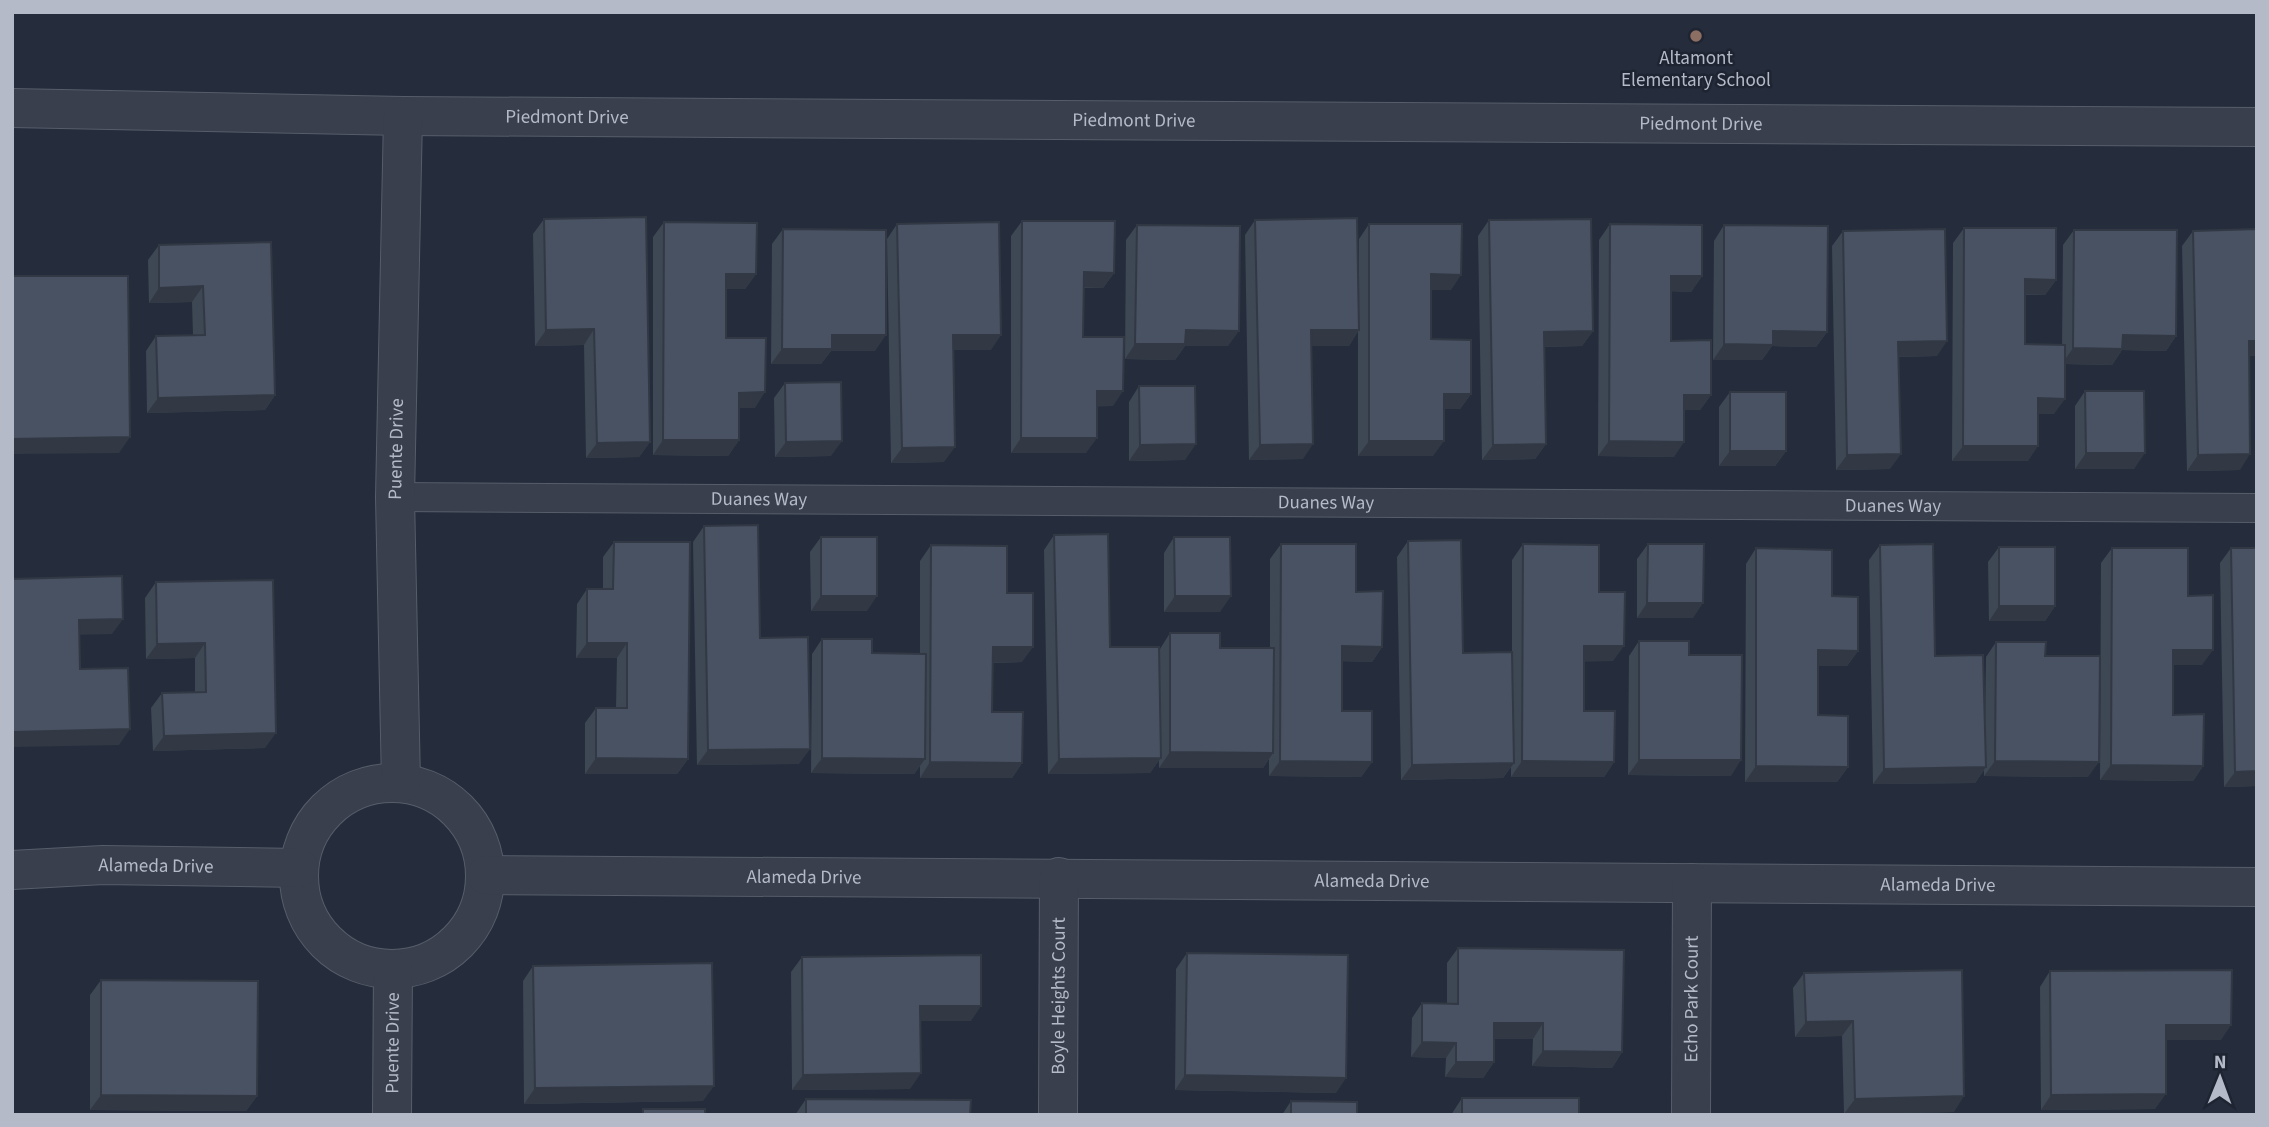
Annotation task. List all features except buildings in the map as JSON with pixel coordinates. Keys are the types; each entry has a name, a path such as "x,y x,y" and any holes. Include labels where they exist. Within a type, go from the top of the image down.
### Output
{"street":[{"name":"Piedmont Drive","path":"12,108 403,116 2257,127"},
{"name":"Puente Drive","path":"401,783 395,497 403,116"},
{"path":"381,783 401,783 422,788 445,799 465,817 483,851 486,875 482,903 471,927 454,947 433,961 393,970 375,969 344,957 320,937 309,919 299,889 301,853 311,829 326,810 342,797 381,783"},
{"name":"Alameda Drive","path":"12,870 103,865 299,868"},
{"name":"Alameda Drive","path":"486,875 2257,887"},
{"name":"Boyle Heights Court","path":"1058,1115 1059,877"},
{"name":"Echo Park Court","path":"1691,1115 1692,883"},
{"name":"Puente Drive","path":"392,1115 393,970"}],"lane":[{"name":"Duanes Way","path":"395,497 2257,508"}],"place":[{"name":"Altamont Elementary School","path":"1696,36"}]}
